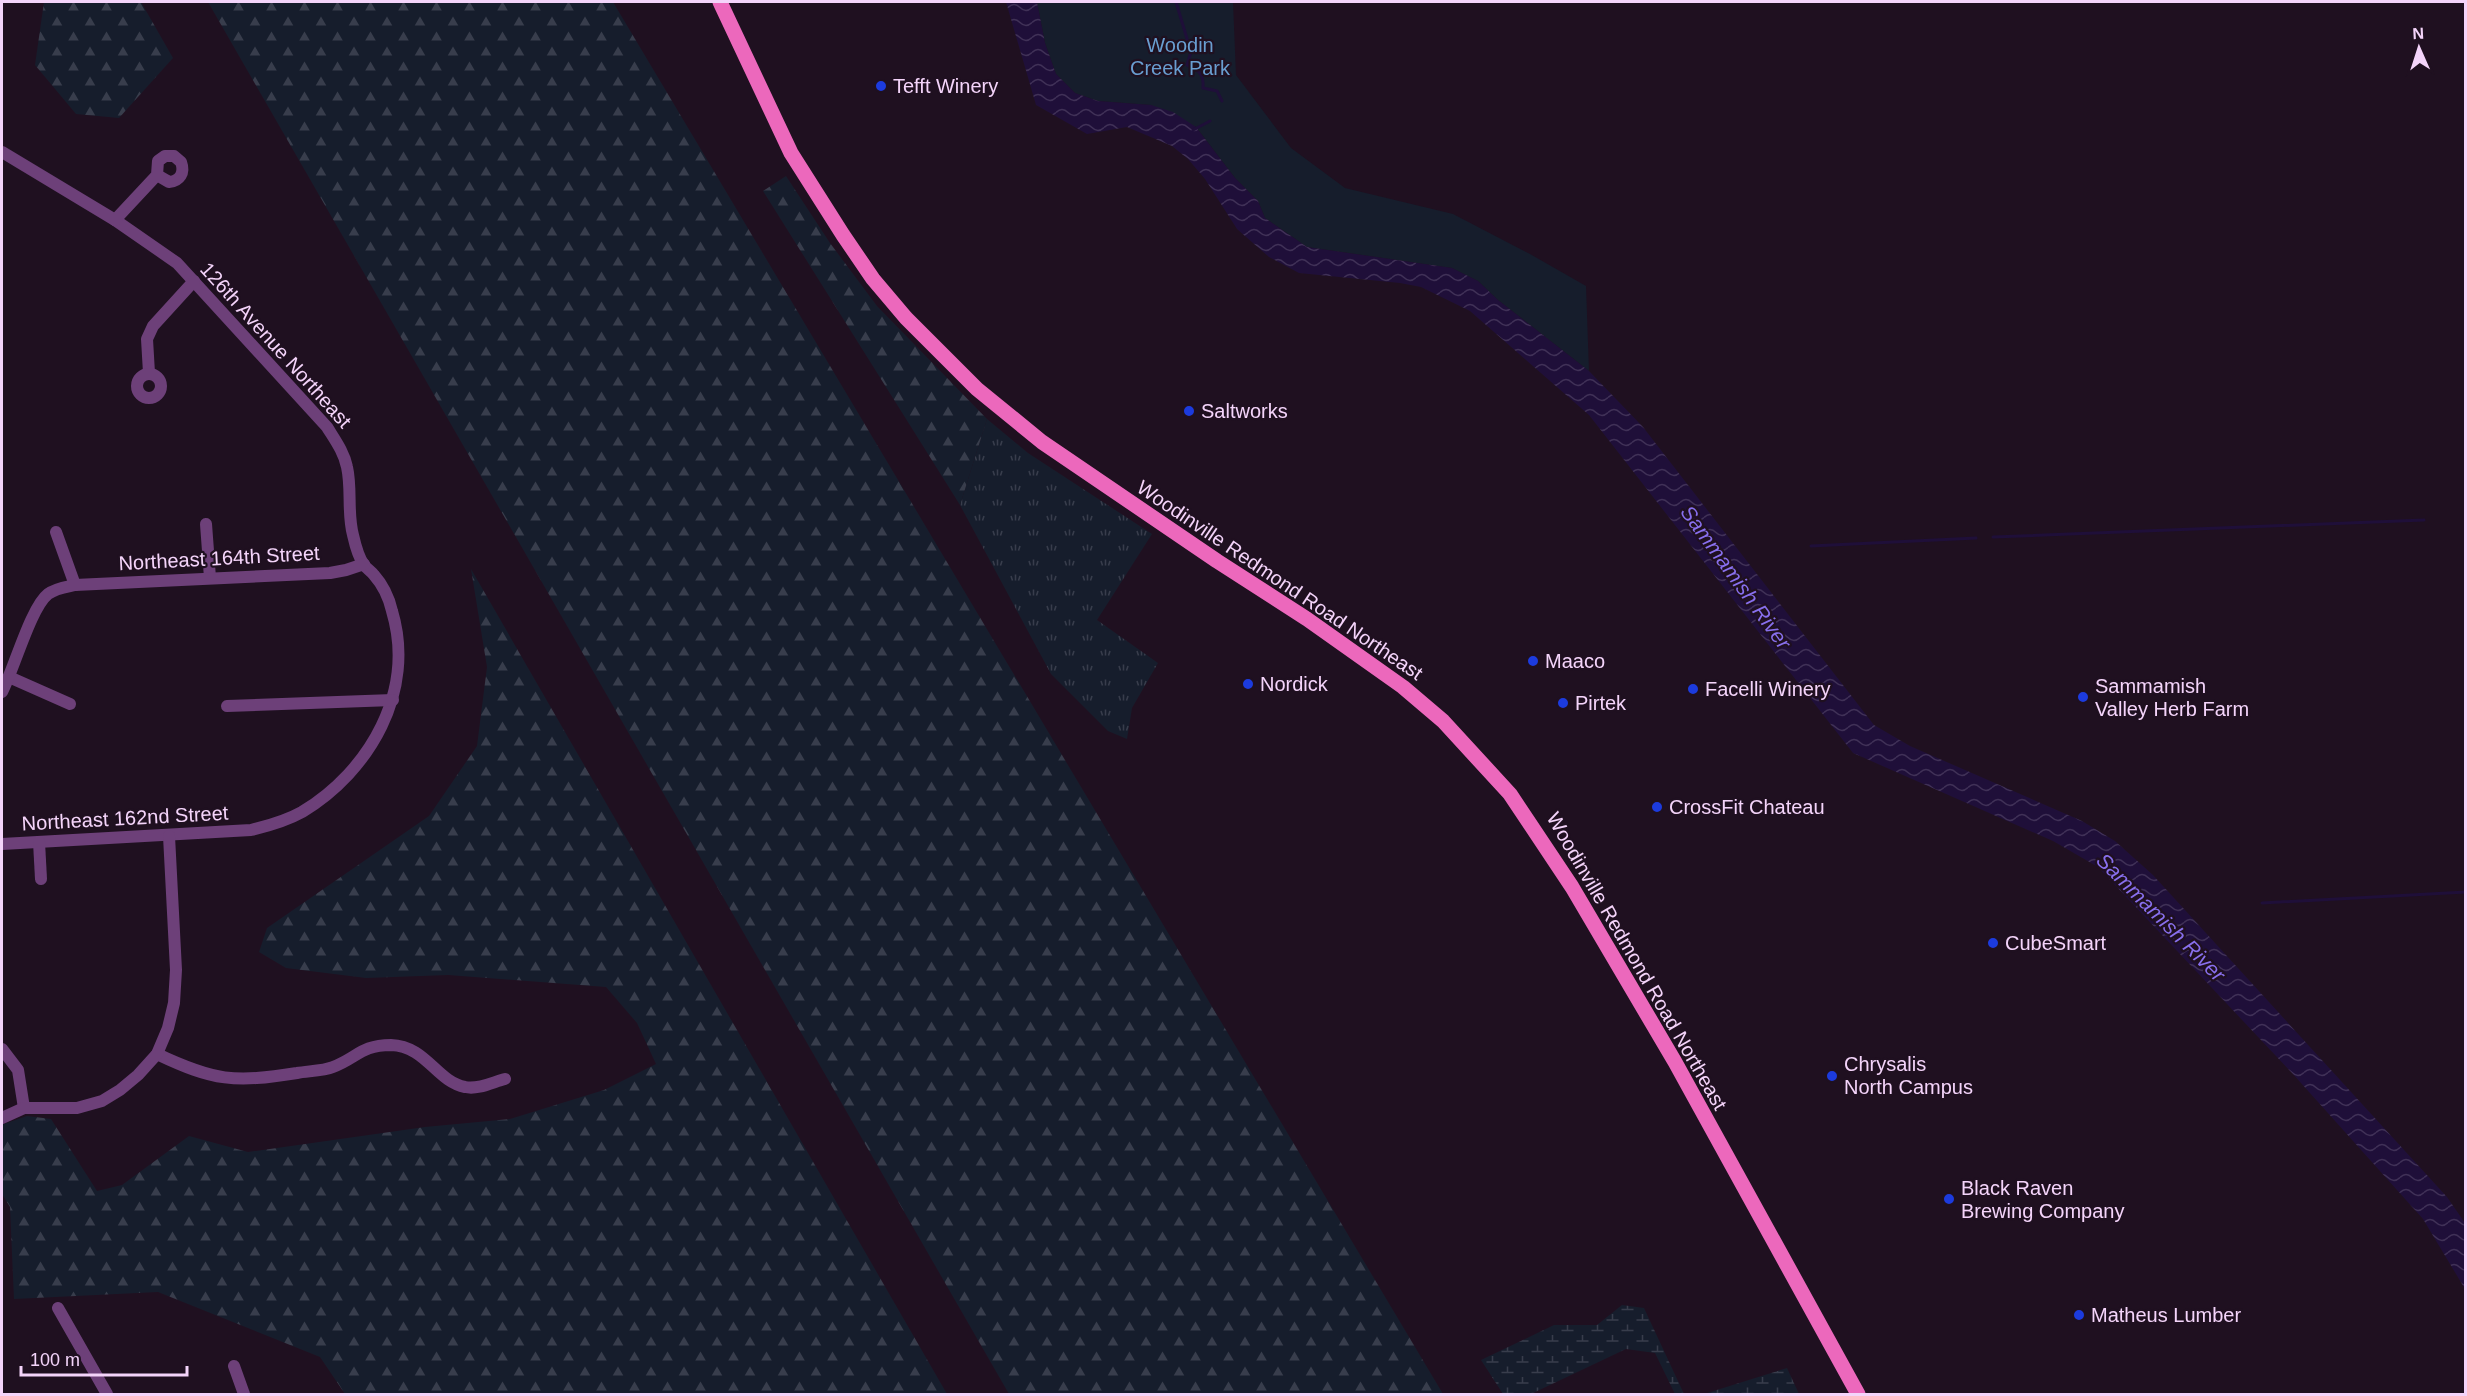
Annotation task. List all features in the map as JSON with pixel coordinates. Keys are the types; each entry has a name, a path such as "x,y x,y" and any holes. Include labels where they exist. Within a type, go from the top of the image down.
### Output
{"main road":[{"name":"Woodinville Redmond Road Northeast","path":"720,2 792,153 873,279 906,318 1002,411 1060,454 1307,619 1403,687 1445,723 1510,794 1572,887 1675,1062 1858,1395"}],"street":[{"name":"126th Avenue Northeast","path":"2,152 115,220 177,263 327,427 341,449 347,468 353,534 364,564 384,588 393,612 399,646 399,672 393,700 379,734 358,763 329,793 301,812 275,824 250,830"},
{"path":"115,220 157,175"},
{"path":"148,374 147,339 153,326 194,281"},
{"path":"206,524 210,578"},
{"path":"56,532 75,585"},
{"name":"Northeast 164th Street","path":"2,692 36,610 43,600 58,589 75,585 330,573 364,564"},
{"path":"9,677 70,704"},
{"path":"226,706 393,700"},
{"name":"Northeast 162nd Street","path":"2,844 250,830"},
{"path":"2,1118 24,1108 77,1108 102,1101 138,1075 157,1054 174,1003 176,970 169,836"},
{"path":"39,842 41,879"},
{"path":"157,1054 192,1071 221,1078 257,1079 332,1068 362,1050 392,1045 416,1052 452,1081 465,1087 480,1086 505,1079"},
{"path":"2,1049 18,1070 24,1108"},
{"path":"58,1308 106,1395"},
{"path":"234,1366 244,1395"}],"green space":[{"path":"44,2 141,2 173,58 119,118 76,114 35,65"},
{"path":"208,2 613,2 1443,1394 1009,1394"},
{"name":"Woodin Creek Park","path":"1037,2 1233,2 1236,75 1291,148 1345,188 1453,214 1586,286 1589,371 1498,300 1478,281 1452,268 1307,247 1265,218 1258,201 1235,178 1196,127 1151,105 1098,101 1075,93 1056,74 1045,43"},
{"path":"786,176 830,243 877,306 987,419 960,505 763,191"},
{"path":"987,419 1028,453 1152,534 1097,620 1158,663 1132,708 1127,739 1108,731 1051,674 960,505"},
{"path":"471,569 947,1394 345,1394 320,1357 158,1292 14,1299 10,1207 2,1194 2,1125 4,1124 27,1116 51,1119 97,1191 122,1185 189,1136 248,1152 425,1127 510,1119 604,1090 656,1064 637,1023 606,987 448,975 366,978 286,968 259,952 267,928 429,816 477,746 487,667"},
{"path":"1622,1305 1644,1308 1684,1394 1675,1394 1655,1353 1626,1349 1531,1394 1503,1394 1481,1360 1554,1325 1597,1325"},
{"path":"1787,1368 1799,1394 1704,1394"}],"water":[{"name":"Sammamish River","path":"1006,2 1037,2 1045,43 1056,74 1075,93 1098,101 1151,105 1173,112 1196,127 1235,178 1258,201 1265,218 1307,247 1452,268 1478,281 1498,300 1589,371 1643,427 1874,725 1910,746 2082,821 2115,841 2153,875 2447,1197 2465,1223 2465,1289 2423,1219 2292,1073 2098,867 2053,841 1853,753 1589,415 1470,311 1421,287 1299,273 1269,257 1237,229 1205,179 1188,159 1172,146 1127,127 1087,134 1036,105"}],"waterway":[{"path":"1176,2 1191,52 1187,65 1200,73 1203,88 1217,91 1222,101"},
{"path":"1193,130 1210,121"},
{"path":"1993,537 2424,520"},
{"path":"1811,546 1976,538"},
{"path":"2262,903 2466,892"}],"place":[{"name":"Tefft Winery","path":"881,86"},
{"name":"Saltworks","path":"1189,411"},
{"name":"Maaco","path":"1533,661"},
{"name":"Nordick","path":"1248,684"},
{"name":"Facelli Winery","path":"1693,689"},
{"name":"Sammamish Valley Herb Farm","path":"2083,697"},
{"name":"Pirtek","path":"1563,703"},
{"name":"CrossFit Chateau","path":"1657,807"},
{"name":"CubeSmart","path":"1993,943"},
{"name":"Chrysalis North Campus","path":"1832,1076"},
{"name":"Black Raven Brewing Company","path":"1949,1199"},
{"name":"Matheus Lumber","path":"2079,1315"}]}
